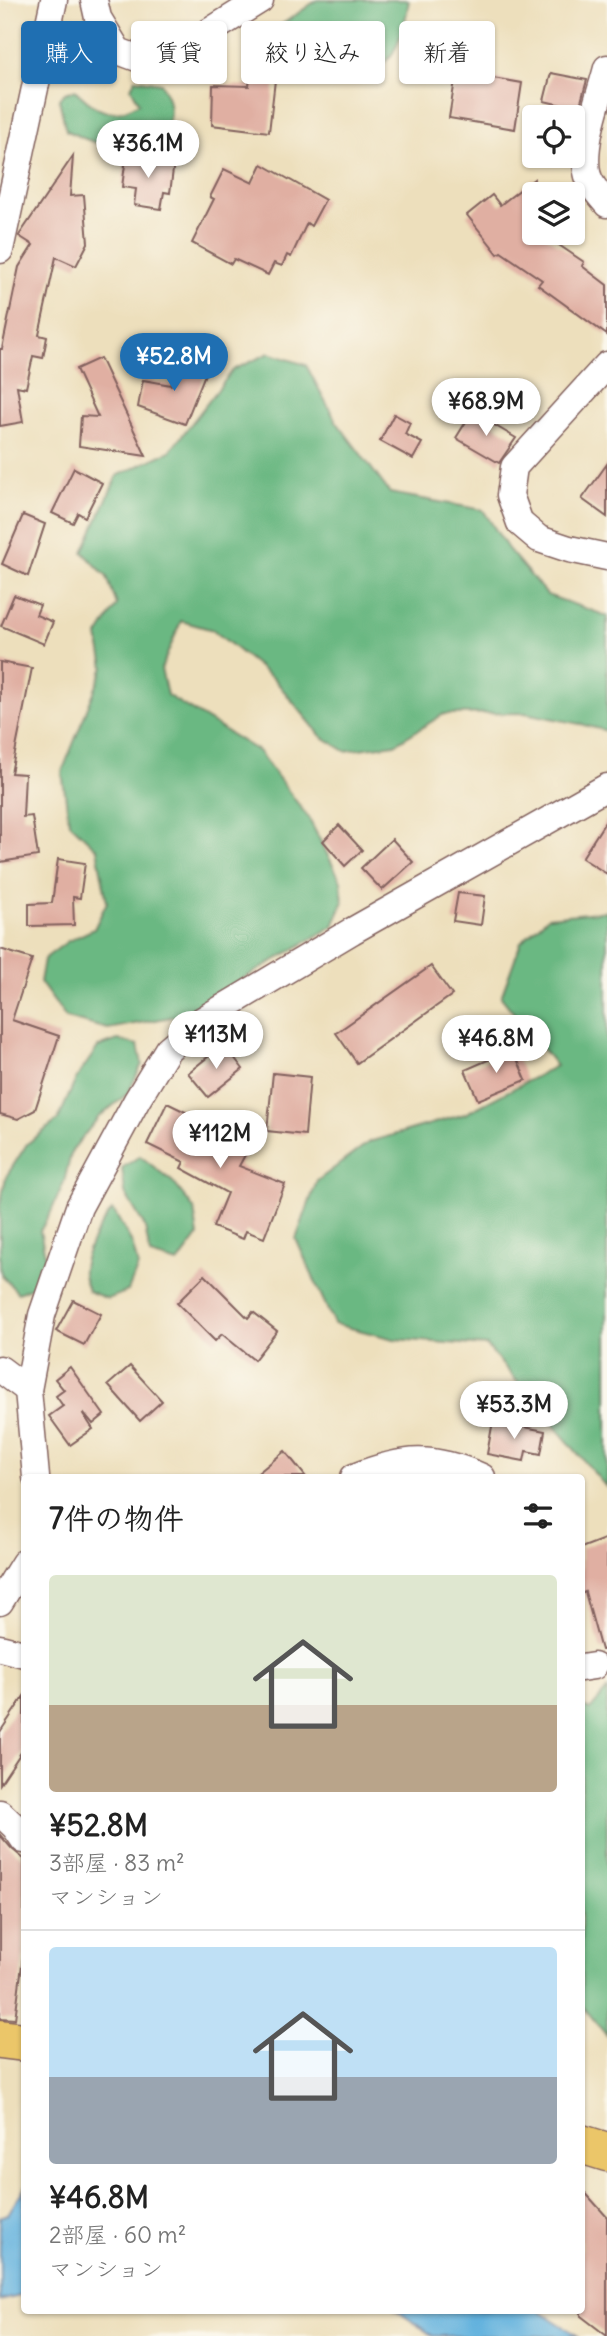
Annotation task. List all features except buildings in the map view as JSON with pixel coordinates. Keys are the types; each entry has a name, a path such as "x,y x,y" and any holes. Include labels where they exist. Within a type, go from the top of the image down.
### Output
{"highway":[{"path":"0,2039 21,2042"},
{"path":"585,2145 607,2152"}],"street":[{"path":"0,250 54,0"},
{"path":"94,0 98,18 118,51 156,65 260,0"},
{"path":"607,68 597,145 587,174 596,192 607,204"},
{"path":"607,365 514,467 510,495 520,523 539,540 607,557"},
{"path":"36,1474 28,1390 41,1315 79,1208 136,1100 168,1049 201,1021 352,931 607,787"},
{"path":"0,1369 28,1390"},
{"path":"363,1474 386,1465 424,1461 455,1465 475,1474"},
{"path":"0,1602 21,1568"},
{"path":"0,1648 21,1653"},
{"path":"0,1793 21,1811"},
{"path":"0,1813 21,1836"}],"green space":[{"path":"317,0 409,0 405,21 399,21 399,40 385,62 385,21 287,21"},
{"path":"133,84 161,84 168,98 169,120 154,140 139,147 121,148 96,143 66,130 59,99 65,93 75,90 97,108 120,112 139,103 131,88"},
{"path":"269,353 306,365 336,421 390,493 483,510 508,549 547,595 607,616 607,731 525,713 444,714 395,744 345,751 321,736 275,680 213,630 181,621 161,669 167,695 258,751 308,817 341,881 343,903 333,926 182,1015 108,1029 66,1018 40,982 44,959 68,941 94,929 107,902 97,849 69,822 62,772 104,667 98,636 117,605 107,577 83,552 117,476 170,451 233,370"},
{"path":"607,911 607,1488 487,1346 394,1339 334,1324 296,1239 317,1181 369,1142 465,1114 556,1066 501,997 521,942 548,917"},
{"path":"118,1040 138,1045 142,1064 128,1093 98,1118 72,1150 64,1182 40,1231 46,1260 37,1285 18,1293 2,1276 0,1269 0,1205 6,1177 27,1144 58,1120 76,1079 98,1047"},
{"path":"140,1156 173,1182 194,1209 198,1236 178,1263 150,1255 145,1227 125,1193 122,1168"},
{"path":"113,1210 132,1243 138,1266 128,1291 108,1299 88,1291 83,1268 92,1240"},
{"path":"607,1690 607,2036 585,2009 585,1708 590,1710"}],"water":[{"path":"21,2193 21,2296 0,2301 0,2217 8,2214"},
{"path":"402,2314 544,2314 578,2336 433,2336"}]}
